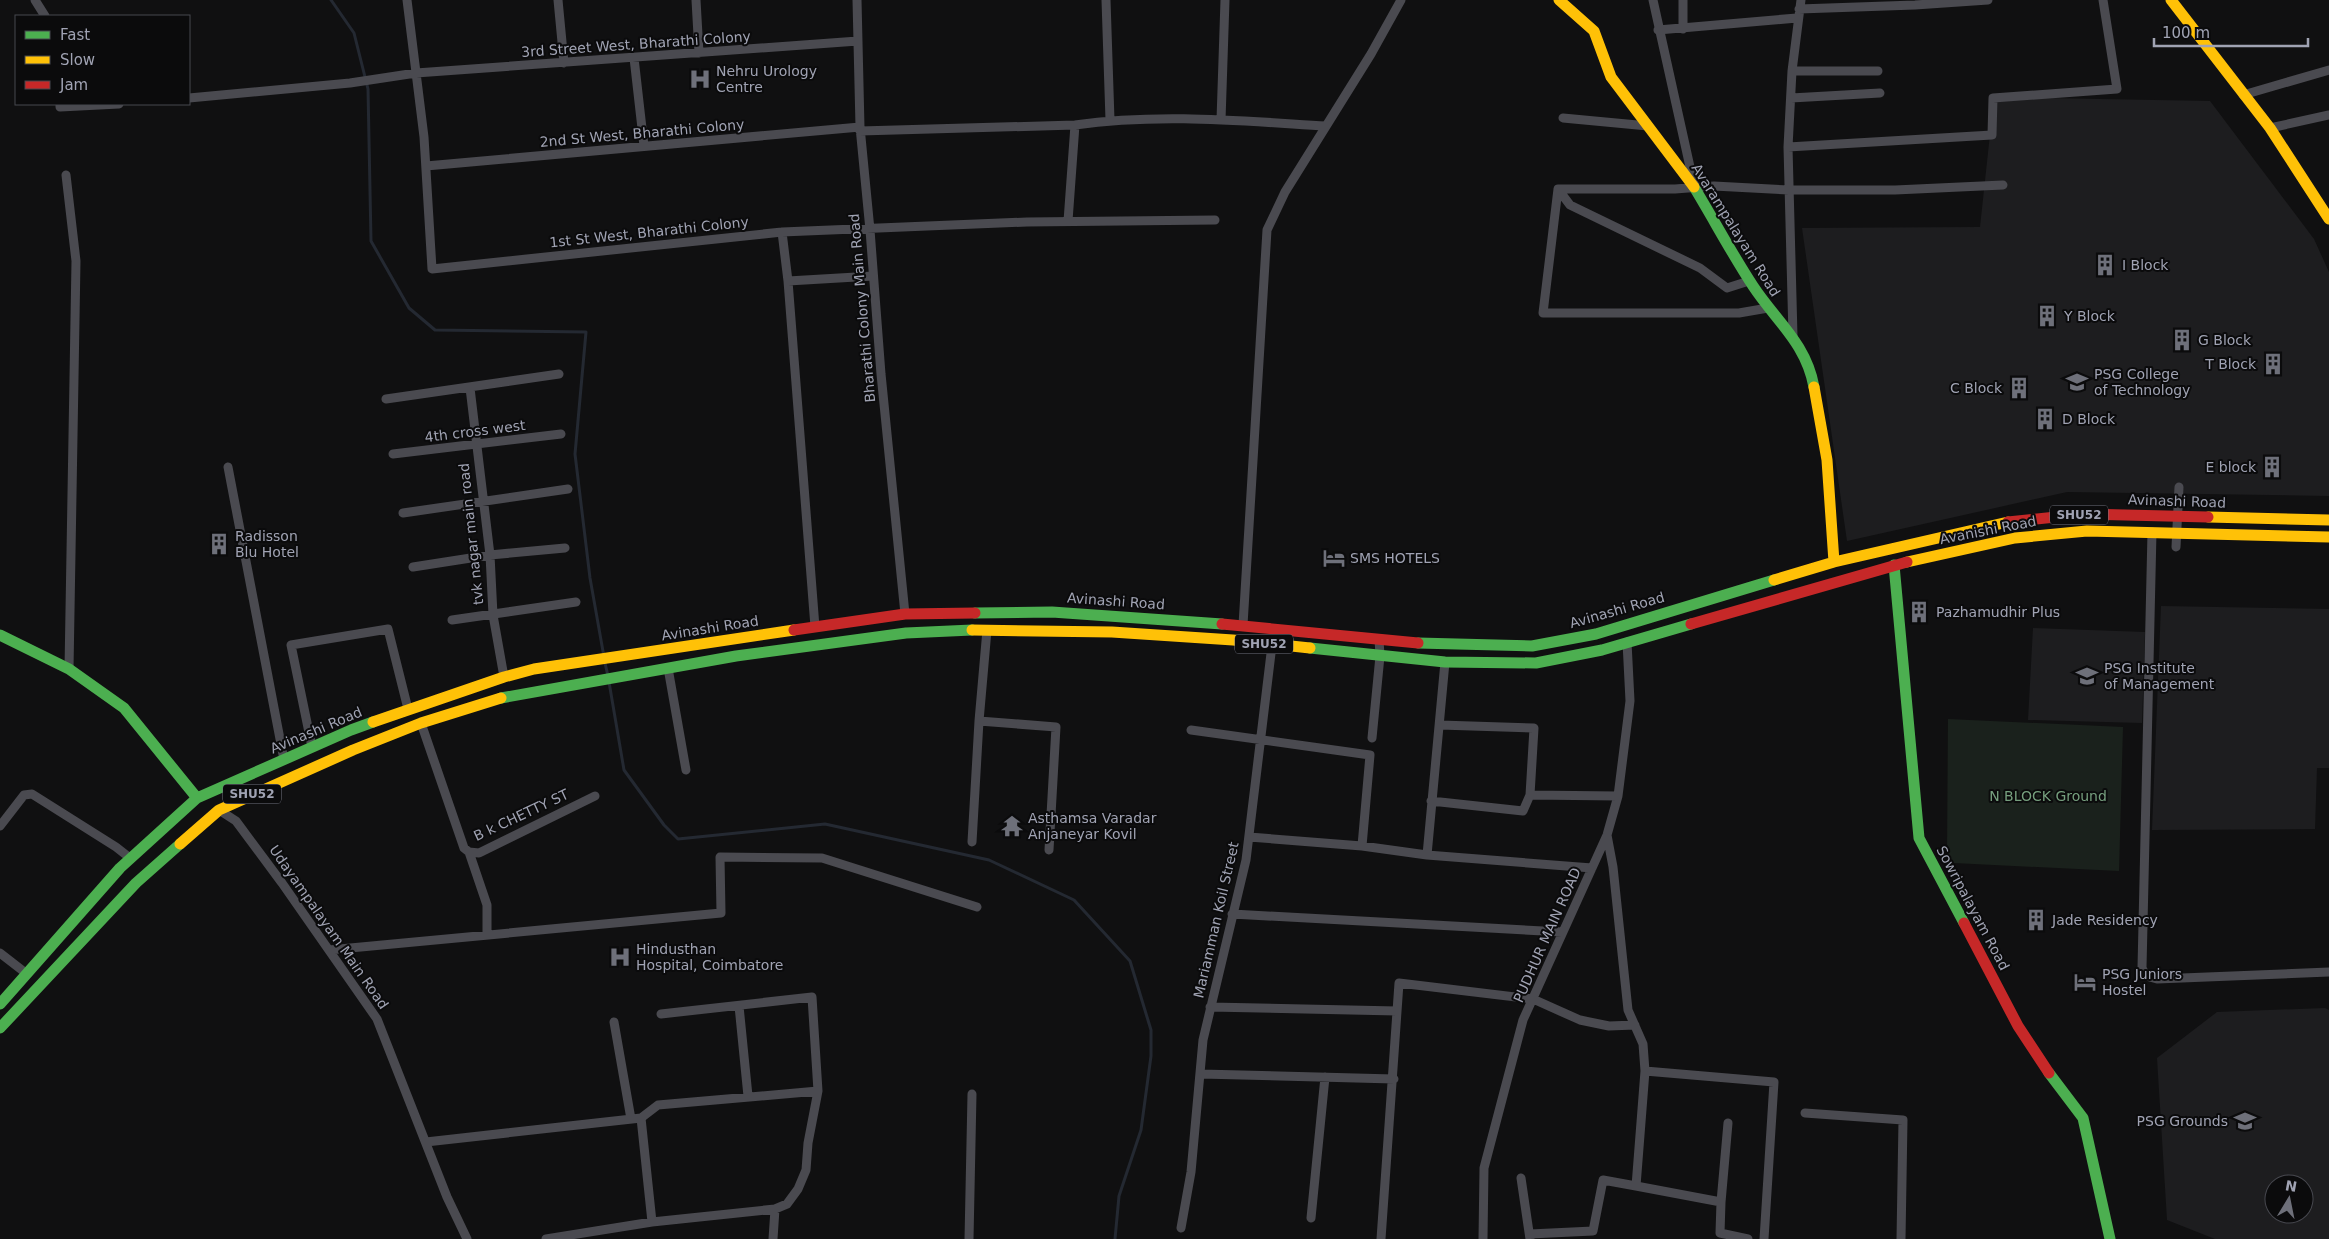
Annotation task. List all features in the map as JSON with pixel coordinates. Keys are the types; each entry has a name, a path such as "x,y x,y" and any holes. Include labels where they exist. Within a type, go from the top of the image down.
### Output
{"main road":[{"name":"Avarampalayam Road","path":"1559,0 1594,31 1611,77 1694,186 1750,281 1768,308 1793,336 1811,372 1827,460 1834,562"},
{"path":"2171,0 2270,128 2329,219"},
{"name":"Avinashi Road","path":"0,1004 130,858 197,798 351,730 408,709 534,668 620,657 905,614 1052,612 1243,625 1419,643 1532,646 1596,634 1834,562 2011,521 2075,515 2329,520"},
{"name":"Avanishi Road","path":"1894,565 2015,538 2087,531 2329,537"},
{"name":"SHU52","path":"0,1028 136,883 219,810 353,750 421,723 511,695 736,656 906,633 986,630 1112,632 1445,662 1536,663 1602,650 1894,565"},
{"name":"Sowripalayam Road","path":"1894,565 1919,838 2018,1026 2059,1088 2083,1118 2110,1239"},
{"path":"0,635 69,669 124,708 197,798"},
{"path":"1419,643 1419,660"}],"street":[{"path":"35,0 45,15"},
{"path":"407,0 426,166"},
{"path":"558,0 564,63"},
{"path":"696,0 699,53"},
{"name":"Bharathi Colony Main Road","path":"857,0 860,129 870,230 880,374 905,614"},
{"path":"1106,0 1110,120"},
{"path":"1220,120 1225,0"},
{"path":"1243,625 1267,230 1285,192 1371,54 1400,0"},
{"path":"1653,0 1658,30 1694,186"},
{"path":"1683,0 1683,29"},
{"path":"1658,30 1683,29 1799,9 1915,6 1988,0"},
{"path":"1788,146 1992,135 1993,98 2117,89 2103,0"},
{"path":"1793,336 1788,146 1792,71 1799,9"},
{"name":"3rd Street West, Bharathi Colony","path":"190,98 350,83 416,73 858,41"},
{"path":"634,58 644,146"},
{"path":"2243,95 2329,70"},
{"path":"1792,71 1878,71"},
{"path":"1791,98 1880,94"},
{"path":"60,105 60,107 99,105"},
{"path":"2270,128 2329,115"},
{"name":"2nd St West, Bharathi Colony","path":"426,166 860,129 1075,125 1110,120 1165,117 1326,126"},
{"path":"1563,118 1648,126"},
{"path":"1068,221 1075,125"},
{"name":"1st St West, Bharathi Colony","path":"426,166 432,269 782,232 1068,221 1215,220"},
{"path":"66,175 76,261 69,669"},
{"path":"1558,189 1675,189 1694,186 1714,186 1789,190 1895,190 2002,185"},
{"path":"1558,189 1570,205 1700,268 1727,288 1750,281"},
{"path":"1558,189 1543,314 1730,313 1768,308"},
{"path":"782,232 788,281 815,627"},
{"path":"788,281 873,276"},
{"path":"386,399 559,374"},
{"name":"tvk nagar main road","path":"470,388 490,555 493,615 504,677"},
{"name":"4th cross west","path":"393,454 476,446 561,434"},
{"path":"228,467 284,760"},
{"path":"2176,547 2179,487"},
{"path":"402,513 568,489"},
{"path":"2152,532 2142,968 2146,976 2157,979 2329,972"},
{"path":"413,567 490,555 565,548"},
{"path":"452,620 576,602"},
{"name":"PUDHUR MAIN ROAD","path":"1484,1239 1484,1168 1521,1028 1562,932 1579,901 1607,835 1618,796 1630,701 1625,643 1616,627"},
{"path":"312,747 291,645 388,629 408,709"},
{"path":"972,842 978,721 986,630"},
{"path":"1372,738 1380,656 1379,638"},
{"name":"Mariamman Koil Street","path":"1181,1228 1191,1172 1203,1040 1246,860 1272,645"},
{"path":"1427,855 1445,662"},
{"path":"668,668 686,770"},
{"path":"978,721 1056,727 1049,850"},
{"name":"B k CHETTY ST","path":"421,723 464,848 469,852 478,852 595,796"},
{"path":"1432,801 1523,811 1530,795 1534,728 1440,725"},
{"path":"1191,730 1370,755 1362,846"},
{"path":"0,826 24,795 32,794 116,847 130,858"},
{"path":"1530,795 1618,796"},
{"name":"Udayampalayam Main Road","path":"219,810 236,821 377,1019 447,1197 467,1239"},
{"path":"1607,835 1613,867 1628,1010 1643,1044 1645,1071 1636,1186"},
{"path":"1248,837 1362,846 1427,855 1592,868"},
{"path":"469,852 487,904 487,935"},
{"path":"329,950 721,912 720,857 822,858 977,907"},
{"path":"1232,914 1562,932"},
{"path":"0,953 27,974"},
{"path":"1381,1239 1394,1080 1399,983 1533,999 1580,1020 1609,1026 1635,1025"},
{"path":"546,1239 652,1222 775,1209 787,1204 798,1189 806,1170 808,1143 818,1091 812,996 661,1014"},
{"path":"739,1006 748,1096"},
{"path":"1210,1007 1398,1011"},
{"path":"614,1022 631,1119"},
{"path":"1645,1071 1774,1082 1764,1239"},
{"path":"1201,1074 1394,1080"},
{"path":"1311,1218 1325,1078"},
{"path":"426,1142 641,1118 658,1105 818,1091"},
{"path":"969,1239 972,1094"},
{"path":"1805,1113 1903,1120 1901,1239"},
{"path":"641,1118 652,1222"},
{"path":"1728,1123 1720,1236 1746,1239"},
{"path":"1521,1178 1530,1236 1593,1231 1603,1180 1721,1202"},
{"path":"773,1239 775,1209"}],"shaded area":[{"name":"PSG College of Technology","path":"1994,97 2210,101 2314,239 2329,272 2329,496 2067,492 1847,541 1802,228 1980,227"},
{"path":"2161,606 2329,609 2329,768 2317,768 2315,829 2152,830"},
{"name":"PSG Institute of Management","path":"2033,628 2145,632 2142,723 2028,720"},
{"name":"PSG Grounds","path":"2325,1008 2329,1010 2329,1239 2215,1239 2167,1220 2157,1058 2217,1012"}],"green space":[{"name":"N BLOCK Ground","path":"1948,719 2123,727 2119,871 1954,863 1947,858"}],"waterway":[{"path":"331,0 354,33 368,89 371,241 409,308 435,330 586,332 575,454 590,578 604,657"},
{"path":"605,663 608,676"},
{"path":"609,682 624,770 664,825 678,839 825,824 989,860 1074,900 1130,961 1151,1030 1151,1056 1141,1130 1119,1196 1115,1239"}],"traffic: fast":[{"path":"1694,187 1753,286 1797,345 1810,371 1814,387"},
{"path":"1894,565 1919,838 1964,923"},
{"path":"1418,643 1532,646 1596,634 1774,580"},
{"path":"975,613 1052,612 1222,624"},
{"path":"1310,648 1445,662 1536,663 1602,650 1691,624"},
{"path":"501,698 736,656 906,633 972,630"},
{"path":"0,635 69,669 124,708 197,798"},
{"path":"0,1004 120,868 197,798 373,722"},
{"path":"0,1028 136,883 180,844"},
{"path":"2049,1073 2083,1118 2110,1239"}],"traffic: slow":[{"path":"1559,0 1594,31 1611,77 1694,187"},
{"path":"2171,0 2270,128 2329,219"},
{"path":"1814,387 1827,460 1834,562"},
{"path":"2208,517 2329,520"},
{"path":"1774,580 1834,562 2008,522"},
{"path":"1907,562 2015,538 2087,531 2329,537"},
{"path":"373,722 504,677 534,669 794,630"},
{"path":"972,630 1112,632 1233,640 1310,648"},
{"path":"180,844 219,810 353,750 421,723 501,698"}],"traffic: jam":[{"path":"2008,522 2084,514 2208,517"},
{"path":"1691,624 1907,562"},
{"path":"794,630 905,614 975,613"},
{"path":"1222,624 1418,643"},
{"path":"1964,923 2018,1026 2049,1073"}],"place":[{"name":"Nehru Urology Centre","path":"700,79"},
{"name":"I Block","path":"2105,265"},
{"name":"Y Block","path":"2047,316"},
{"name":"G Block","path":"2182,340"},
{"name":"T Block","path":"2273,364"},
{"name":"PSG College of Technology","path":"2077,382"},
{"name":"C Block","path":"2019,388"},
{"name":"D Block","path":"2045,419"},
{"name":"E block","path":"2272,467"},
{"name":"Radisson Blu Hotel","path":"219,544"},
{"name":"SMS HOTELS","path":"1334,558"},
{"name":"Pazhamudhir Plus","path":"1919,612"},
{"name":"PSG Institute of Management","path":"2087,676"},
{"name":"Asthamsa Varadar Anjaneyar Kovil","path":"1012,826"},
{"name":"Jade Residency","path":"2036,920"},
{"name":"Hindusthan Hospital, Coimbatore","path":"620,957"},
{"name":"PSG Juniors Hostel","path":"2085,982"},
{"name":"PSG Grounds","path":"2245,1121"}]}
